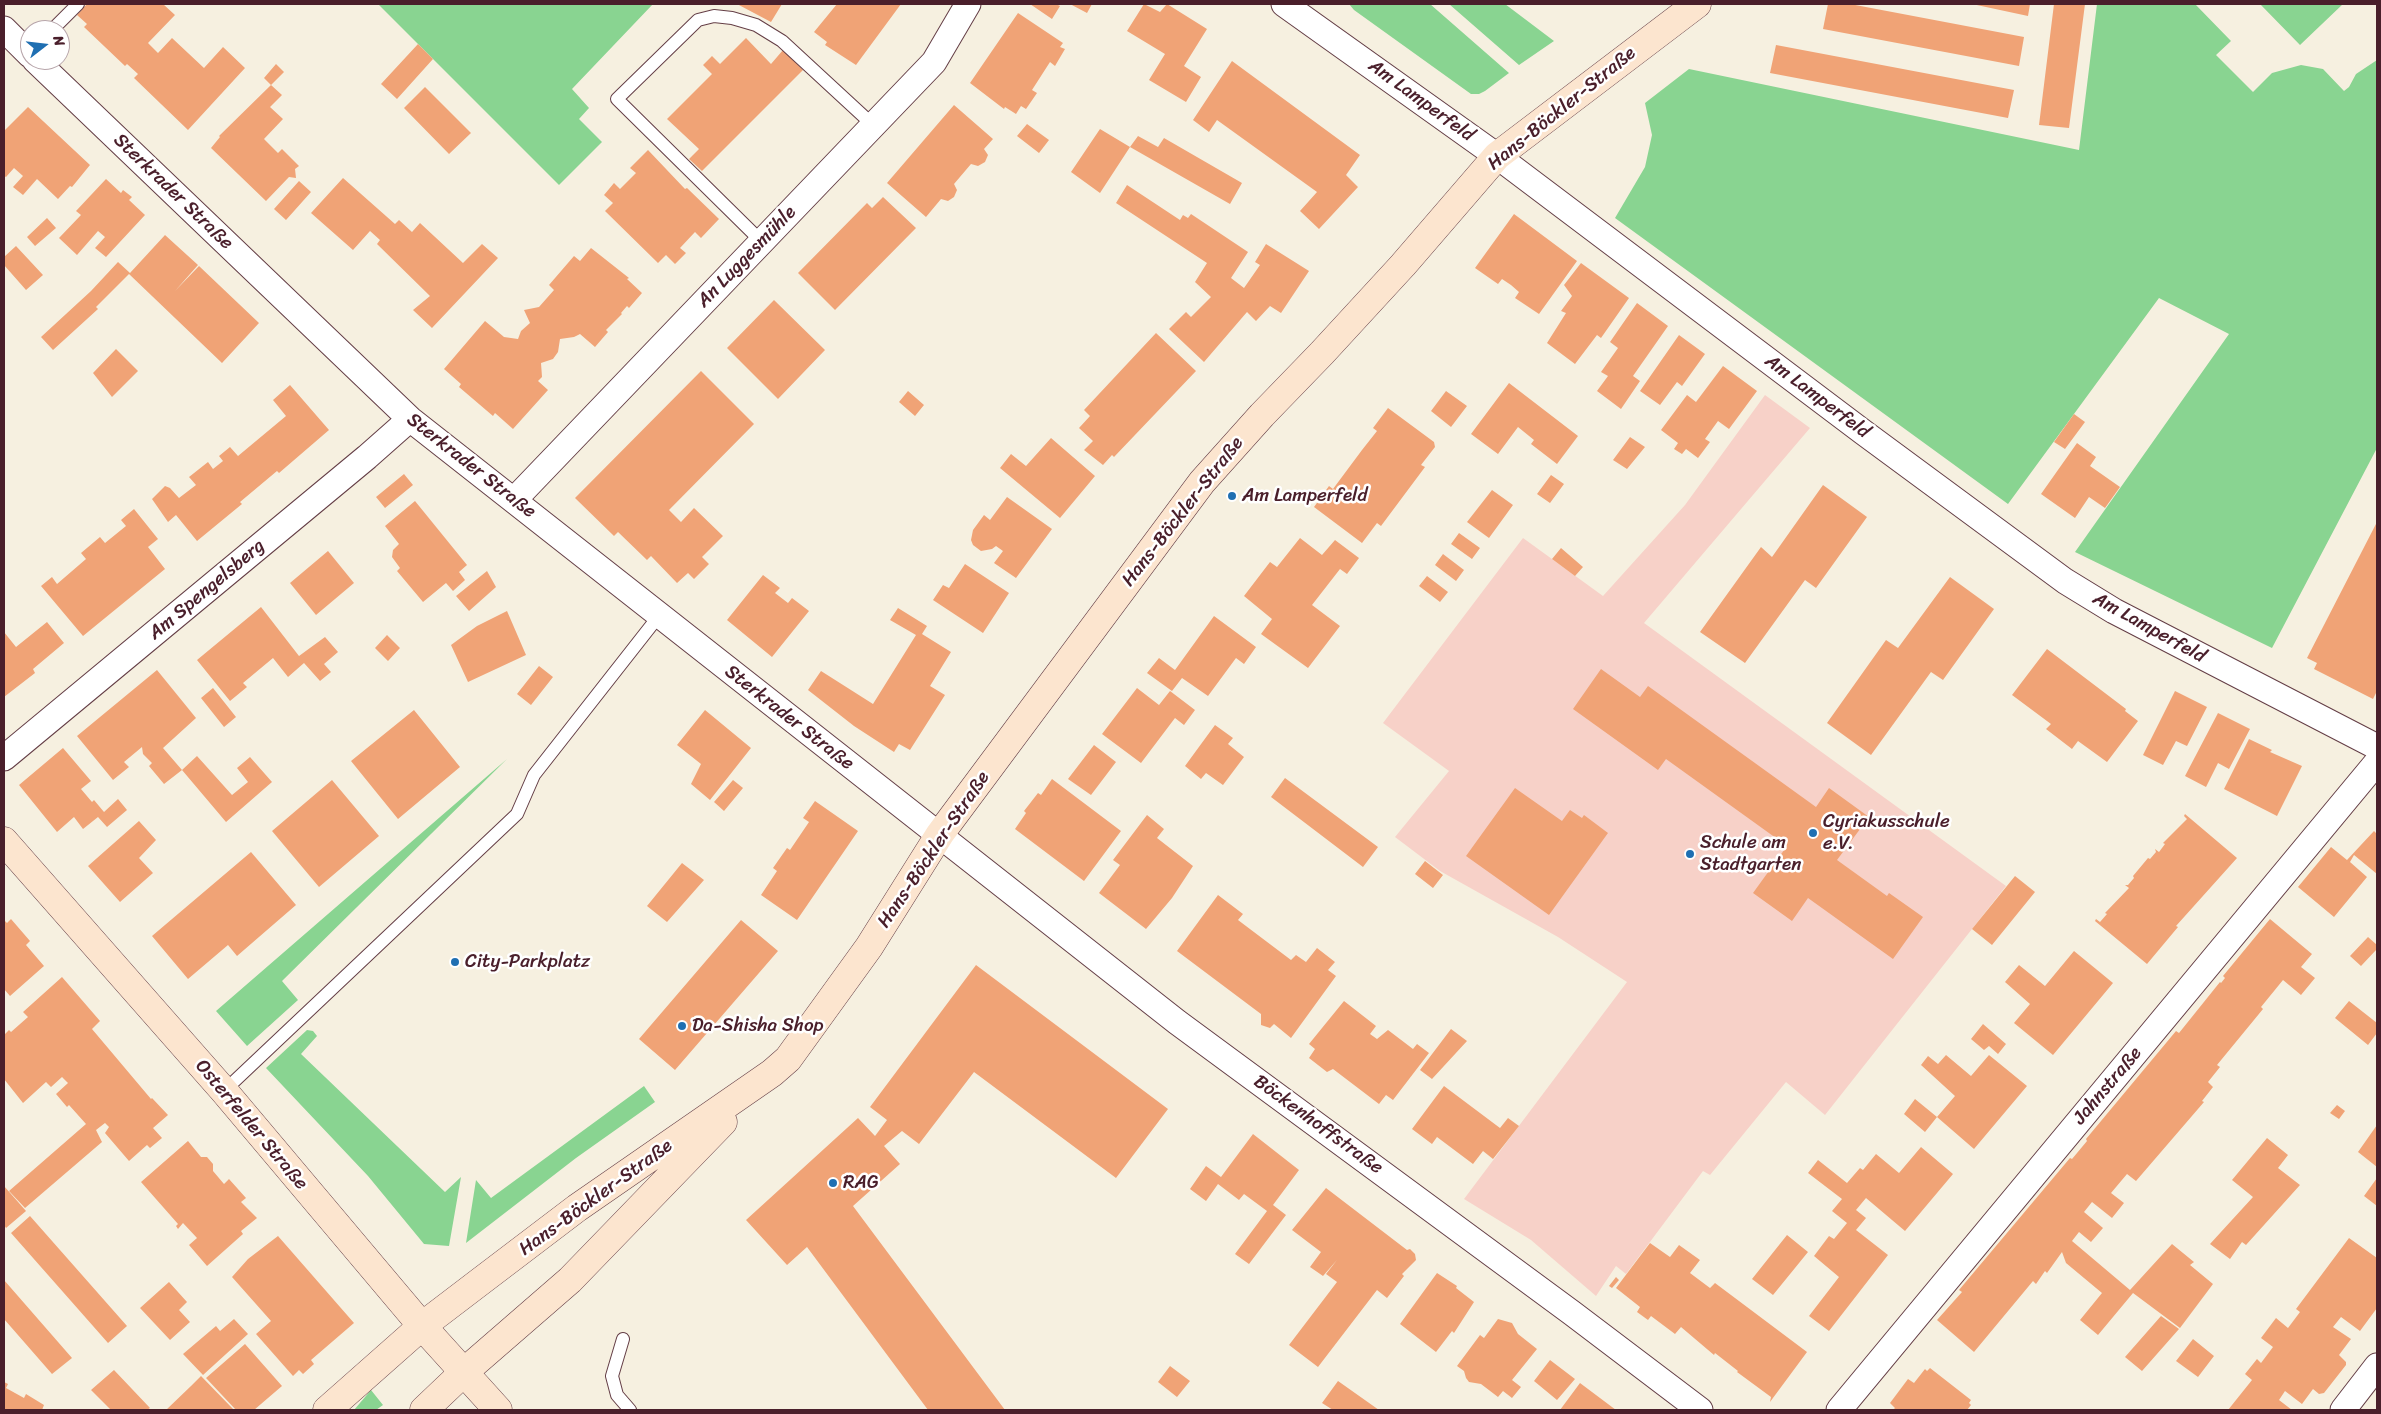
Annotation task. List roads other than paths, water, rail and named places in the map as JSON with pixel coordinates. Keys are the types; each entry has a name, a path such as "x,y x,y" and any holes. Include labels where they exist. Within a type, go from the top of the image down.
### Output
{"main road":[{"name":"Hans-Böckler-Straße","path":"424,1410 464,1372 570,1280 772,1073 788,1059 870,947 940,834 1202,482 1403,264 1497,156 1697,4"},
{"name":"Osterfelder Straße","path":"4,841 224,1091 422,1326 498,1410"},
{"name":"Hans-Böckler-Straße","path":"327,1410 422,1326 577,1208 772,1073"}],"street":[{"name":"An Luggesmühle","path":"514,500 934,62 968,4"},
{"name":"Am Lamperfeld","path":"1294,6 2065,581 2114,612 2377,747"},
{"name":"Sterkrader Straße","path":"4,29 20,44"},
{"name":"Sterkrader Straße","path":"47,70 410,420 514,500 658,616 940,834"},
{"name":"Am Spengelsberg","path":"4,758 410,420"},
{"name":"Jahnstraße","path":"1839,1410 2377,762"},
{"name":"Böckenhoffstraße","path":"940,834 1177,1022 1564,1307 1690,1407"},
{"path":"2343,1410 2377,1366"}],"lane":[{"path":"62,20 78,4"},
{"path":"762,242 617,99 698,20 714,16 732,18 756,25 782,41 873,125"},
{"path":"224,1091 517,814 534,775 658,616"},
{"path":"623,1339 612,1376 617,1395 630,1410"}],"place":[{"name":"Am Lamperfeld","path":"1232,496"},
{"name":"Cyriakusschule e.V.","path":"1813,833"},
{"name":"Schule am Stadtgarten","path":"1690,854"},
{"name":"City-Parkplatz","path":"455,962"},
{"name":"Da-Shisha Shop","path":"682,1026"},
{"name":"RAG","path":"833,1183"}]}
